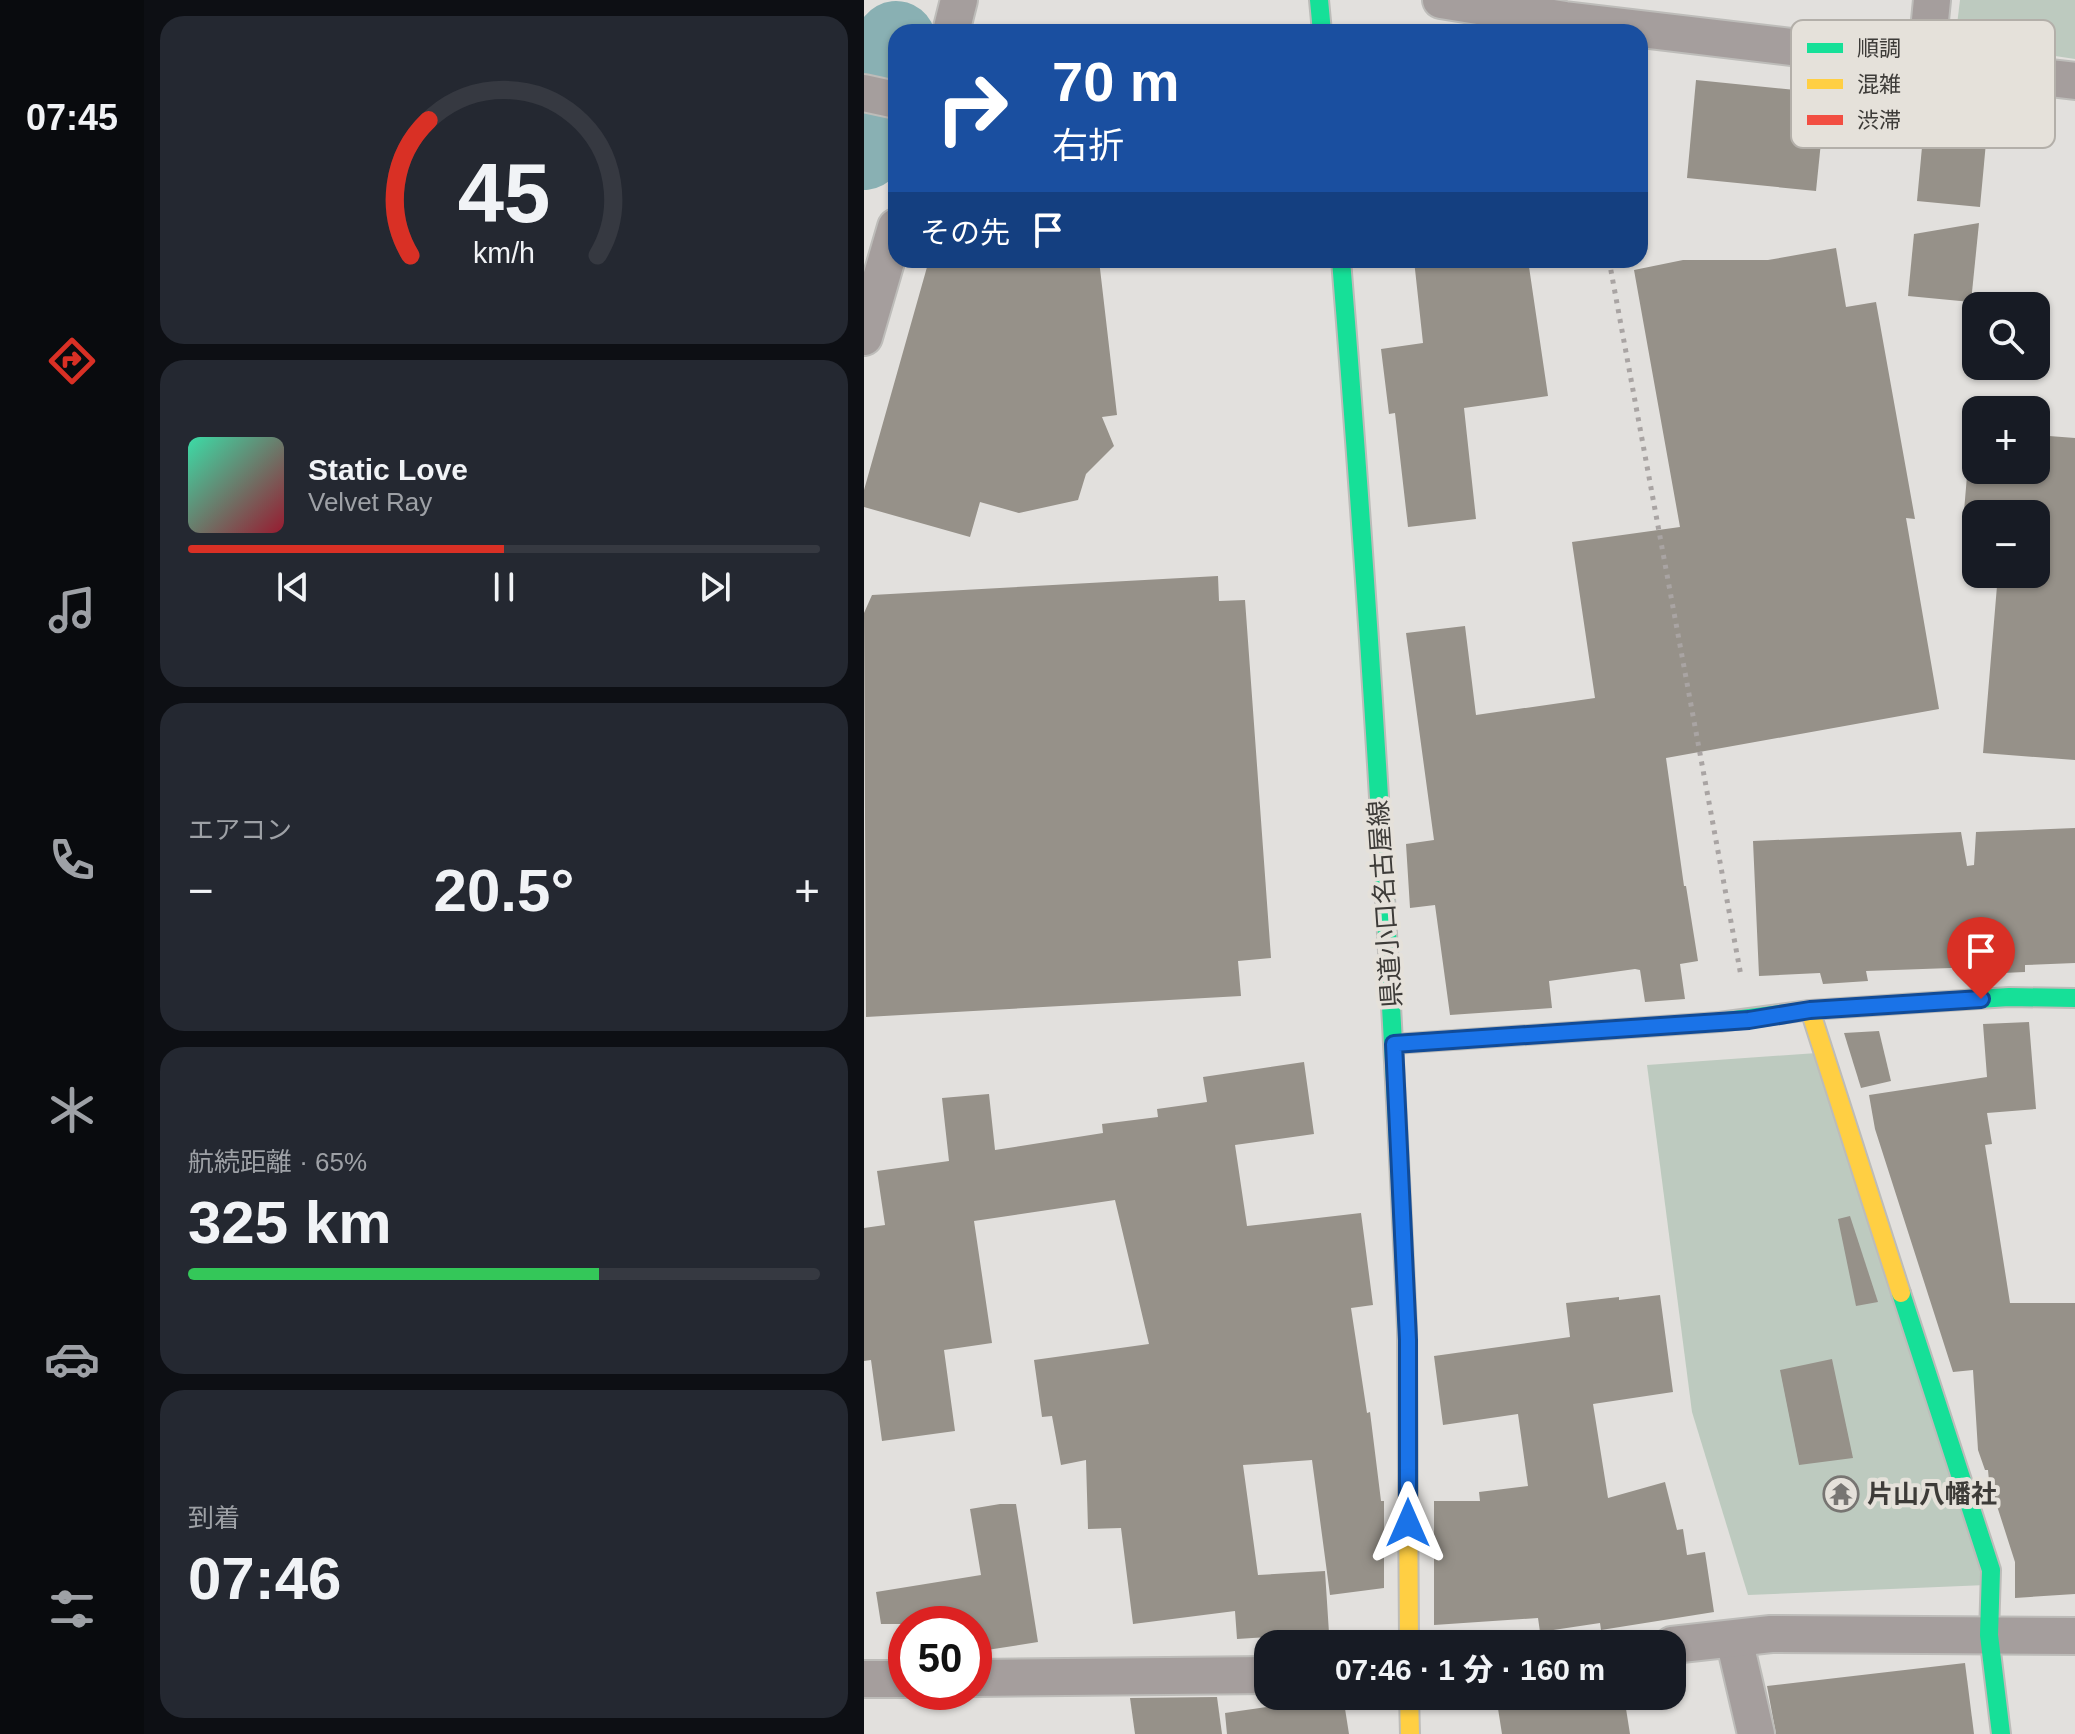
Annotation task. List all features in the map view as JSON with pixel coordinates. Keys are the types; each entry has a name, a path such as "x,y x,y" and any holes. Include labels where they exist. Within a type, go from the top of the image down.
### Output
{"main road":[{"path":"1319,0 1321,24"},
{"name":"県道小口名古屋線","path":"1342,268 1394,1044 1408,1340 1409,1630"},
{"path":"1394,1044 1749,1020 1810,1010 2009,997 2075,998"},
{"path":"1810,1010 1991,1570 1989,1635 2001,1734"},
{"path":"1409,1710 1410,1734"}],"street":[{"path":"953,24 959,0"},
{"path":"1441,0 1600,24"},
{"path":"1930,20 1932,0"},
{"path":"1648,29 1791,46"},
{"path":"2055,78 2075,81"},
{"path":"864,93 888,98"},
{"path":"864,337 888,254"},
{"path":"1686,1644 1771,1634 2075,1636"},
{"path":"1734,1639 1756,1734"},
{"path":"992,1678 1254,1675"},
{"path":"864,1679 888,1679"}],"path":[{"path":"1610,268 1749,1020"}],"shaded area":[{"path":"1960,0 2075,0 2075,59 2055,56 2055,20 1958,20"},
{"path":"1817,1053 1986,1585 1748,1595 1692,1412 1647,1065"}],"building":[{"path":"1696,80 1791,90 1791,148 1820,148 1816,191 1687,178"},
{"path":"1922,148 1985,148 1980,207 1917,201"},
{"path":"1979,223 1972,292 1962,292 1962,301 1908,296 1914,234"},
{"path":"1836,248 1846,307 1876,302 1915,519 1906,518 1939,709 1666,758 1698,961 1680,964 1685,999 1645,1002 1640,970 1635,969 1549,981 1552,1008 1450,1015 1435,905 1410,908 1406,844 1434,840 1406,633 1465,626 1476,715 1595,698 1572,542 1680,527 1634,270 1683,260 1768,260"},
{"path":"927,268 1100,268 1117,415 1102,417 1114,446 1086,474 1078,500 1019,513 980,502 970,537 864,507 864,490"},
{"path":"1415,268 1529,268 1548,396 1464,408 1476,519 1408,527 1395,413 1389,414 1381,349 1423,343"},
{"path":"2050,436 2075,438 2075,760 1983,753 1997,588 2050,588 2050,500 1965,500 1966,484 2050,484"},
{"path":"1218,576 1219,601 1245,600 1271,958 1238,961 1241,996 866,1017 864,613 872,595"},
{"path":"2075,828 2075,963 2025,965 2025,972 1979,974 1979,967 1866,971 1868,981 1823,984 1820,973 1759,976 1753,841 1961,832 1967,866 1974,865 1976,832"},
{"path":"2029,1022 2036,1109 1987,1113 1992,1144 1985,1145 2010,1303 2075,1303 2075,1594 2015,1598 2015,1562 1988,1470 1985,1470 1978,1450 1973,1370 1953,1372 1875,1129 1869,1095 1987,1077 1983,1024"},
{"path":"1879,1031 1891,1081 1861,1088 1844,1033"},
{"path":"1304,1062 1314,1134 1235,1145 1247,1226 1361,1213 1373,1305 1351,1308 1367,1413 1370,1412 1381,1501 1384,1501 1384,1588 1330,1595 1312,1460 1243,1465 1258,1575 1325,1571 1329,1630 1254,1630 1254,1638 1237,1639 1235,1611 1133,1624 1121,1528 1088,1529 1086,1460 1061,1465 1052,1416 1042,1417 1034,1360 1149,1344 1115,1200 974,1221 992,1343 944,1350 955,1431 882,1441 871,1360 864,1361 864,1228 885,1225 877,1171 949,1161 942,1098 989,1094 995,1150 1103,1133 1102,1124 1158,1117 1157,1109 1207,1102 1203,1077"},
{"path":"1850,1216 1878,1302 1856,1306 1838,1219"},
{"path":"1660,1295 1673,1392 1593,1404 1608,1498 1665,1482 1677,1530 1683,1529 1687,1555 1705,1552 1714,1612 1601,1630 1600,1623 1540,1630 1538,1618 1434,1625 1434,1501 1480,1501 1479,1492 1528,1486 1518,1414 1443,1425 1434,1356 1570,1337 1566,1303 1619,1297 1619,1300"},
{"path":"1832,1359 1853,1458 1799,1465 1780,1370"},
{"path":"1016,1504 1038,1642 992,1649 992,1606 888,1606 888,1624 881,1624 876,1592 981,1575 970,1509"},
{"path":"1965,1663 1974,1734 1776,1734 1767,1686"},
{"path":"1217,1697 1222,1734 1135,1734 1130,1698"},
{"path":"1254,1709 1345,1710 1349,1734 1227,1734 1225,1713"},
{"path":"1498,1710 1626,1710 1630,1734 1502,1734"}],"waterway":[{"path":"864,150 888,68"}],"traffic: fast":[{"path":"1319,0 1321,24"},
{"path":"1342,268 1379,794 1407,1329"},
{"path":"1719,1022 1810,1010 2009,997 2075,998"},
{"path":"1901,1293 1991,1570 1989,1635 2001,1734"}],"traffic: slow":[{"path":"1810,1010 1901,1293"},
{"path":"1407,1329 1409,1630"},
{"path":"1409,1710 1410,1734"}],"traffic: jam":[{"path":"1394,1044 1719,1022"}],"place":[{"name":"片山八幡社","path":"1841,1494"}],"route":[{"path":"1408,1523 1408,1340 1394,1044 1749,1020 1810,1010 1981,999"}]}
